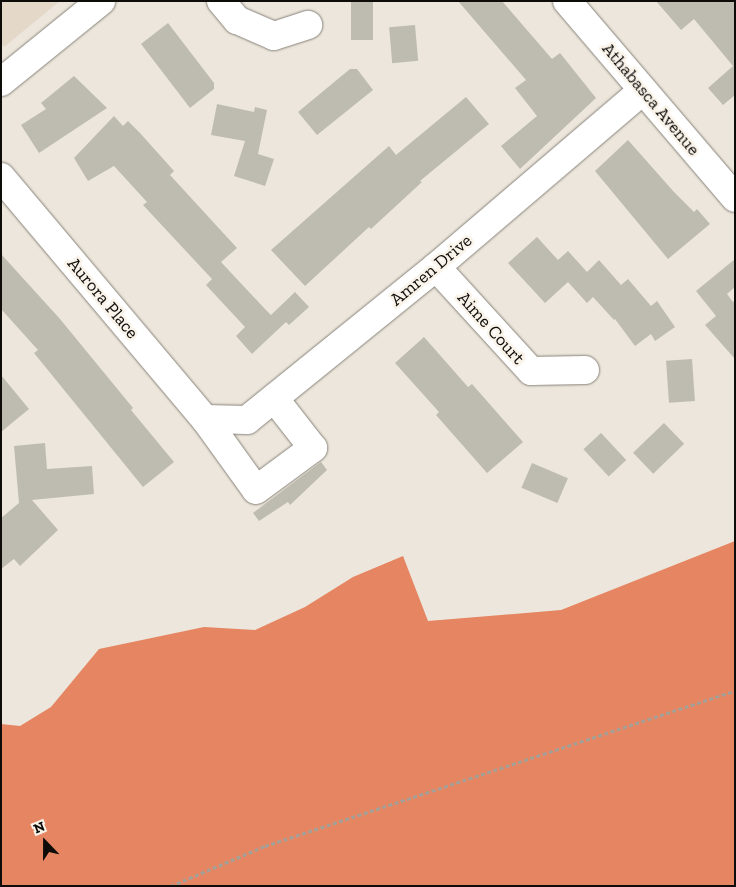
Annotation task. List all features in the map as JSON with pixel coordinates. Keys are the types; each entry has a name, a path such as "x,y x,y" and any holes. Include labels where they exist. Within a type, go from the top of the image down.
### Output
{"street":[{"path":"1,82 101,1"},
{"path":"221,1 237,20 274,36 308,26"},
{"name":"Athabasca Avenue","path":"567,1 735,198"},
{"name":"Amren Drive","path":"205,419 247,420 436,267 643,90"},
{"name":"Aurora Place","path":"1,177 205,419 256,490 313,448 274,398"},
{"name":"Aime Court","path":"436,267 531,371 585,370"}],"path":[{"path":"171,886 265,846 735,691"}],"shaded area":[{"path":"1,1 60,1 4,47 1,44"},
{"path":"735,541 735,886 1,886 1,724 20,726 51,707 99,649 204,627 255,630 305,607 353,577 403,556 428,621 561,610"}],"building":[{"path":"351,1 373,1 373,40 351,40"},
{"path":"458,1 502,1 552,59 560,53 596,98 520,169 501,146 537,116 515,88 526,80"},
{"path":"656,1 735,1 735,95 723,105 708,88 733,66 694,19 681,30"},
{"path":"168,23 214,83 214,89 190,108 141,44"},
{"path":"415,25 418,61 392,63 389,27"},
{"path":"350,69 357,69 373,90 317,135 298,112"},
{"path":"74,76 107,108 39,153 21,125 46,109 41,103"},
{"path":"466,97 489,124 420,181 422,182 371,229 369,227 305,286 271,250 389,146 396,155"},
{"path":"217,104 254,112 255,107 267,110 258,154 274,159 265,186 234,176 245,141 211,135"},
{"path":"114,116 123,126 128,121 140,133 174,171 170,175 237,248 221,262 271,315 295,292 309,307 289,325 286,322 252,354 236,336 245,327 206,285 212,279 143,205 147,202 114,166 88,181 74,158"},
{"path":"628,140 674,192 694,212 697,209 710,224 668,259 595,171"},
{"path":"537,237 558,260 568,251 587,272 599,260 621,285 628,279 651,306 657,301 675,327 655,341 651,334 635,346 615,319 593,297 587,303 568,282 545,303 508,263"},
{"path":"1,254 60,319 133,408 131,410 174,462 143,487 34,353 38,350 1,309"},
{"path":"735,259 735,287 727,294 733,302 735,300 735,359 705,325 716,316 696,291"},
{"path":"424,337 468,387 472,384 523,442 487,473 436,415 439,412 395,363"},
{"path":"692,359 695,401 669,403 666,361"},
{"path":"1,375 29,409 1,432"},
{"path":"664,423 684,444 653,474 633,453"},
{"path":"601,433 626,460 609,476 583,449"},
{"path":"45,443 47,469 92,466 94,494 32,500 58,530 20,566 14,559 1,569 1,518 19,503 14,446"},
{"path":"321,462 327,470 290,505 288,502 259,521 253,513"},
{"path":"532,463 568,478 557,503 521,488"}]}
